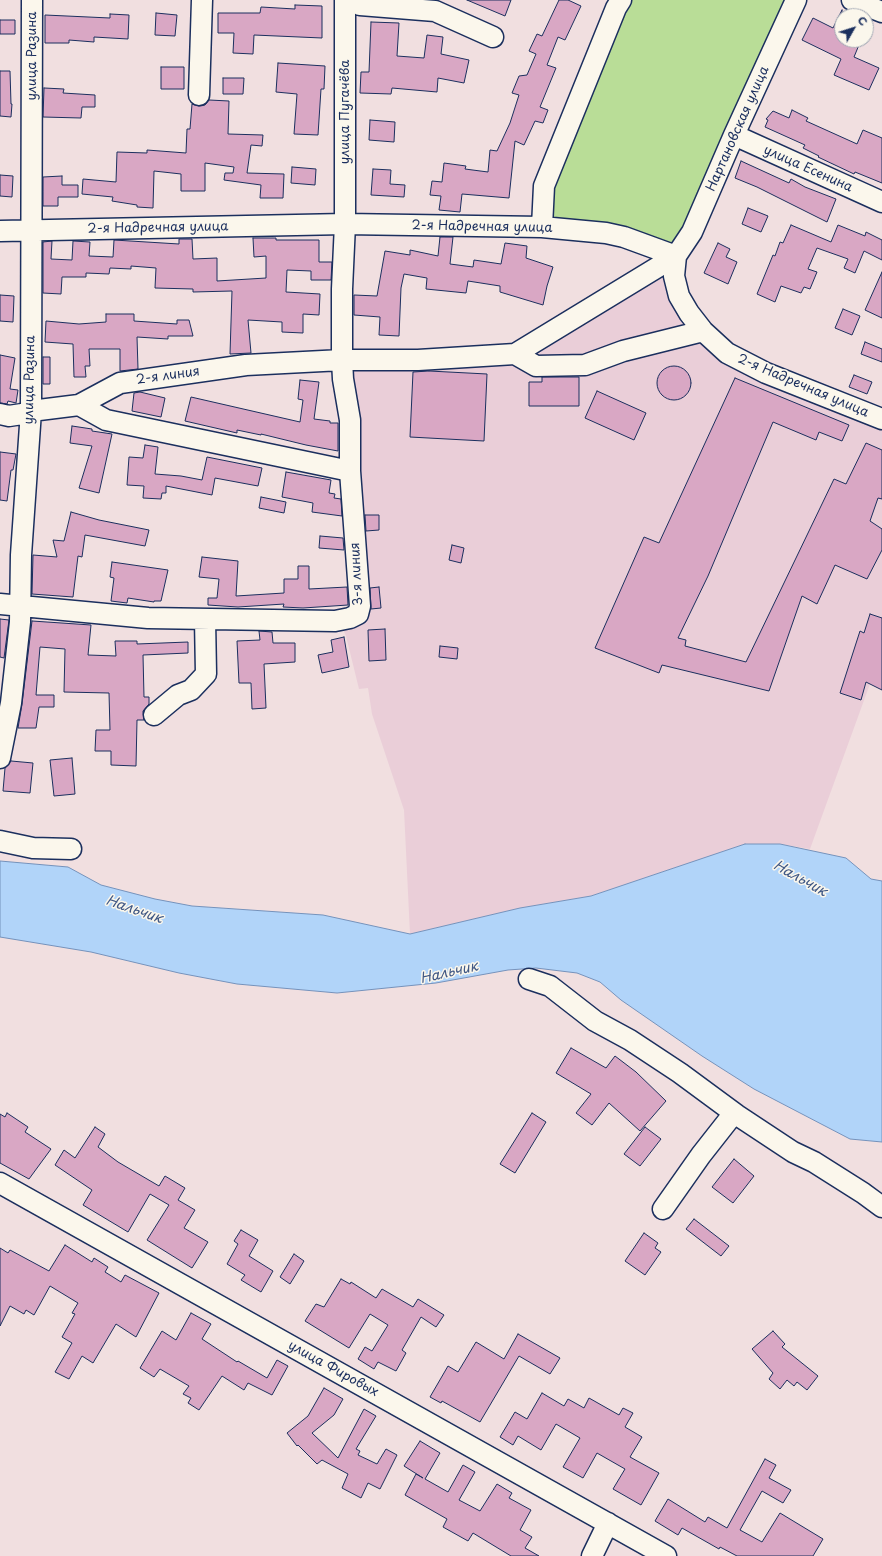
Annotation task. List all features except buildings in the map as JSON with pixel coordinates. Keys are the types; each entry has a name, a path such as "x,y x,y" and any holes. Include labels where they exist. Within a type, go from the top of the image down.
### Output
{"street":[{"name":"улица Разина","path":"0,758 11,703 20,622 21,555 31,411 32,0"},
{"path":"199,95 202,0"},
{"name":"улица Пугачёва","path":"345,0 345,224"},
{"path":"353,0 360,5 435,11 494,37"},
{"path":"542,227 544,186 616,8 621,0"},
{"name":"Нартановская улица","path":"676,256 692,232 734,135 796,0"},
{"path":"852,0 882,12"},
{"name":"улица Есенина","path":"734,135 882,202"},
{"name":"2-я Надречная улица","path":"0,231 345,224 542,227 606,233 624,237 676,256 674,276 679,296 688,312 703,331 727,353 766,373 882,419"},
{"name":"3-я линия","path":"0,604 148,618 335,621 350,618 358,614 360,606 350,470 350,420 342,360 342,289 345,224"},
{"path":"676,256 515,354 536,366 584,365 623,351 703,331"},
{"name":"2-я линия","path":"0,414 9,416 31,411 79,404 120,383 246,366 342,360 418,360 515,354"},
{"path":"79,404 106,420 350,470"},
{"path":"154,715 178,695 191,690 206,674 205,618"},
{"path":"0,841 33,848 70,849"},
{"path":"529,979 550,986 595,1021 630,1040 680,1073 734,1113 793,1152 814,1162 882,1207"},
{"path":"663,1209 701,1155 734,1113"},
{"name":"улица Фировых","path":"0,1183 666,1556"},
{"path":"592,1556 608,1523"}],"shaded area":[{"path":"676,256 674,276 703,331 882,419 882,660 871,681 810,849 780,844 745,844 591,896 520,908 410,934 404,810 372,714 368,688 359,689 346,636 339,620 358,614 342,360 515,354"}],"green space":[{"path":"621,0 796,0 676,256 542,227 543,198"}],"water":[{"name":"Нальчик","path":"745,844 780,844 846,858 871,879 882,881 882,1142 850,1139 754,1089 702,1056 621,1000 600,982 577,973 536,968 508,970 436,983 337,993 237,984 179,973 91,952 0,937 0,861 68,867 101,885 155,899 192,906 323,915 410,934 520,908 591,896"}]}
